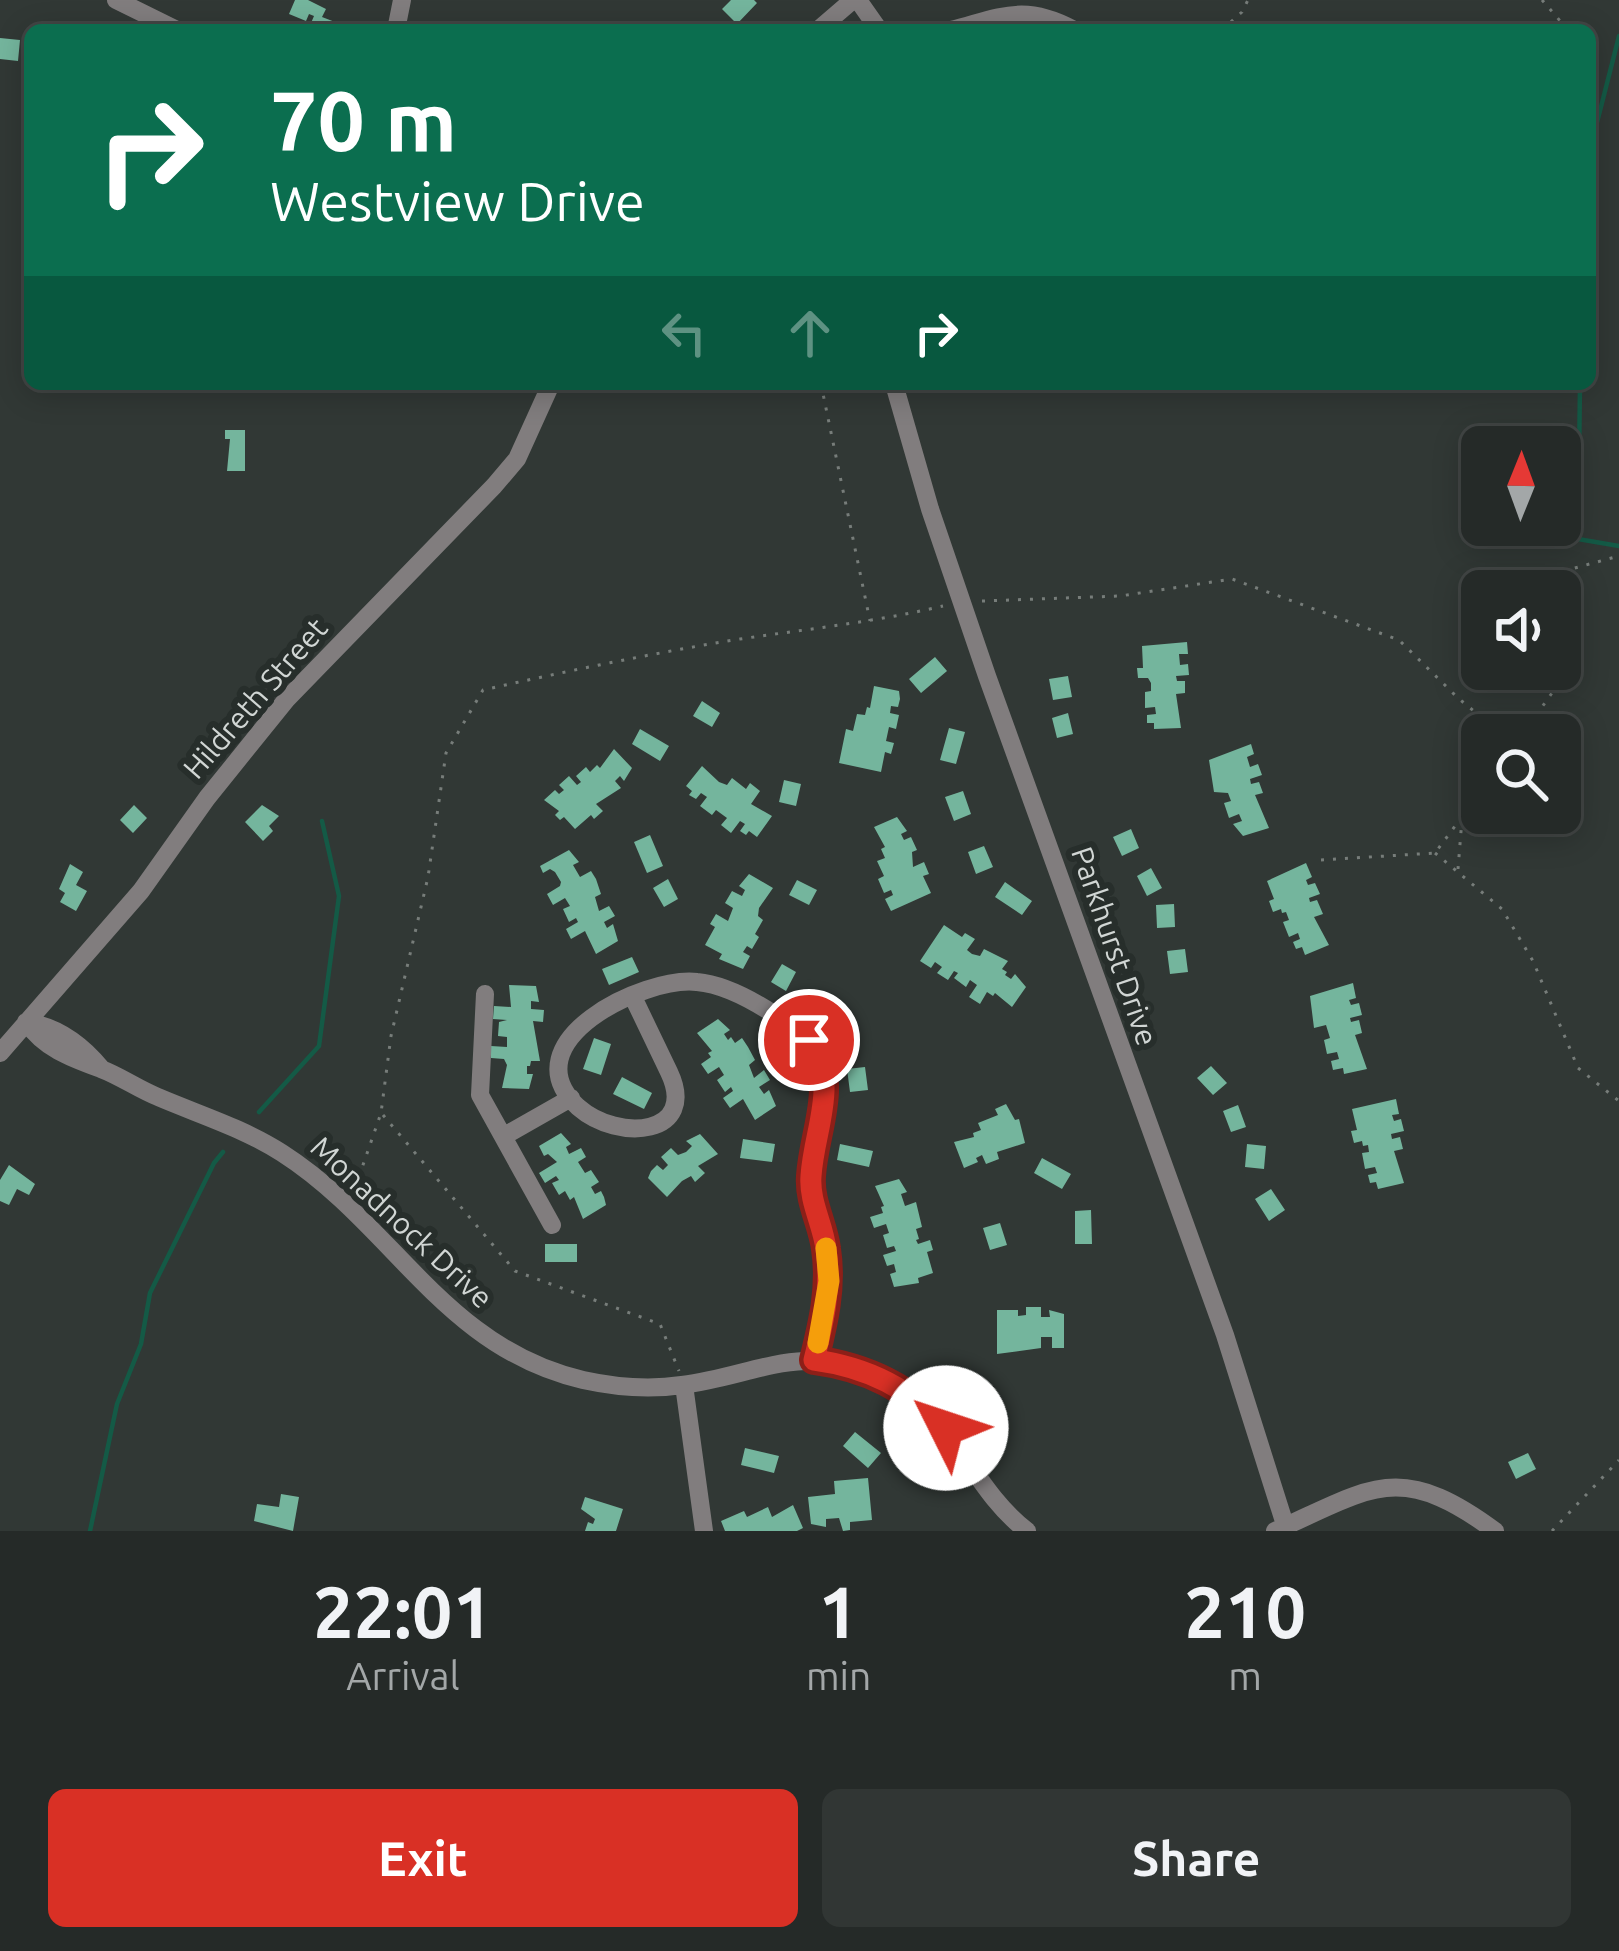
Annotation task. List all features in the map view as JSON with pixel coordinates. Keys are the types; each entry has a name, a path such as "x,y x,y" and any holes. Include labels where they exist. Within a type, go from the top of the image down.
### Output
{"street":[{"path":"116,0 165,24"},
{"path":"825,24 855,0 874,24"},
{"path":"970,24 1001,14 1040,14 1061,24"},
{"name":"Hildreth Street","path":"0,1053 141,891 207,798 286,700 494,486 517,458 547,390"},
{"name":"Parkhurst Drive","path":"896,390 962,602 1226,1335 1265,1451 1282,1530"},
{"path":"633,998 673,1080 676,1098 653,1127 632,1132 589,1114 571,1098 561,1067 570,1035 590,1015 633,998 678,982 710,984 793,1027 818,1053 826,1086 811,1178 829,1269 814,1360"},
{"path":"485,994 480,1095 552,1225"},
{"name":"Monadnock Drive","path":"26,1022 38,1040 81,1064 103,1069 267,1144 305,1168 428,1291 504,1349 561,1374 601,1383 684,1385 764,1364 814,1360 873,1374 913,1396 946,1428 999,1503 1028,1531"},
{"path":"506,1135 571,1098"},
{"path":"684,1385 704,1531"},
{"path":"1282,1530 1341,1498 1393,1487 1430,1493 1495,1531"}],"path":[{"path":"1229,24 1248,0"},
{"path":"1542,0 1563,24"},
{"path":"1596,220 1601,221"},
{"path":"822,390 871,623"},
{"path":"1567,570 1619,556"},
{"path":"348,1207 381,1114 391,1036 428,877 446,753 483,690 742,639 871,623 962,602 1120,596 1232,579 1399,640 1477,714"},
{"path":"1435,854 1461,818"},
{"path":"1458,872 1461,831"},
{"path":"1321,860 1435,854 1458,872 1502,909 1533,961 1578,1068 1619,1101"},
{"path":"381,1114 515,1271 660,1324 684,1385"},
{"path":"1552,1531 1619,1460"}],"building":[{"path":"295,0 308,0 326,9 322,17 335,22 311,24 314,16 309,14 306,21 289,14"},
{"path":"731,0 757,3 737,24 722,9"},
{"path":"0,38 20,40 18,61 0,59"},
{"path":"225,430 245,430 245,471 227,471 230,439 225,439"},
{"path":"1187,642 1188,654 1179,654 1180,665 1188,664 1189,675 1176,676 1177,681 1185,681 1185,693 1176,694 1181,728 1154,729 1147,715 1156,714 1155,707 1145,708 1145,692 1151,691 1151,683 1138,678 1137,668 1143,668 1142,646"},
{"path":"935,657 947,671 921,693 909,679"},
{"path":"1068,676 1072,697 1053,700 1049,679"},
{"path":"874,686 899,691 900,699 898,707 891,706 890,713 899,715 896,729 889,727 886,741 894,743 891,754 885,752 881,772 839,763 846,729 853,731 857,714 865,715 870,708"},
{"path":"702,701 720,713 712,727 693,716"},
{"path":"1068,713 1073,734 1057,738 1052,718"},
{"path":"949,728 965,732 956,764 940,760"},
{"path":"640,729 669,746 660,761 632,744"},
{"path":"1251,744 1250,767 1258,764 1262,775 1250,779 1251,784 1259,782 1263,793 1255,795 1269,828 1243,836 1233,824 1242,821 1239,814 1229,818 1224,803 1231,801 1228,793 1214,792 1209,760"},
{"path":"614,749 632,768 624,781 620,776 615,781 621,788 596,804 603,811 575,829 564,817 560,820 555,815 559,811 544,800 555,790 559,794 564,790 559,785 569,776 577,785 581,782 576,776 586,767 590,772 597,765 600,768"},
{"path":"702,766 719,782 727,785 732,778 746,789 750,783 760,791 751,804 772,816 757,837 740,831 745,824 740,821 731,833 721,825 727,818 700,806 707,797 689,795 692,791 686,786"},
{"path":"784,780 801,784 796,806 779,802"},
{"path":"963,791 971,814 954,821 945,797"},
{"path":"134,805 147,818 133,833 120,820"},
{"path":"262,805 279,816 263,841 245,822"},
{"path":"897,817 907,831 901,834 904,840 911,837 917,850 912,852 913,867 924,862 929,874 923,876 931,893 891,911 885,899 893,895 891,890 884,893 878,879 884,876 877,861 885,858 881,849 885,847 874,827"},
{"path":"1131,829 1139,848 1122,856 1113,837"},
{"path":"650,835 663,866 647,873 634,842"},
{"path":"984,846 993,867 976,874 968,852"},
{"path":"569,850 579,862 573,865 580,877 591,871 596,879 599,911 609,906 615,916 604,922 607,928 613,924 618,941 596,954 585,931 571,939 566,929 578,922 576,918 569,922 563,909 570,906 565,898 553,905 547,894 561,882 555,872 543,873 540,866"},
{"path":"1306,863 1312,877 1306,880 1308,885 1315,883 1320,894 1309,898 1310,902 1317,900 1323,914 1314,917 1329,945 1305,955 1293,942 1300,939 1298,933 1289,937 1283,922 1289,920 1286,912 1273,912 1267,881"},
{"path":"70,864 83,872 76,885 87,891 76,911 60,902 65,893 59,889"},
{"path":"1151,868 1162,888 1147,896 1137,876"},
{"path":"749,874 773,888 759,908 763,920 755,934 759,937 752,949 747,946 743,952 750,956 743,969 719,959 722,954 705,945 716,914 728,921 733,908 725,903 732,891 742,896 745,890 739,886"},
{"path":"668,879 678,899 664,907 653,888"},
{"path":"797,880 817,890 809,905 789,895"},
{"path":"1005,882 1032,901 1022,915 995,897"},
{"path":"1174,904 1175,927 1157,928 1156,905"},
{"path":"944,925 975,939 967,950 972,954 980,956 984,949 1008,961 1002,969 1005,975 1011,979 1015,974 1026,987 1012,1007 987,992 980,1004 969,997 977,985 970,980 966,987 954,978 958,973 954,971 948,980 937,973 942,967 935,962 931,968 920,961"},
{"path":"1185,949 1188,972 1170,974 1167,951"},
{"path":"632,957 639,972 609,985 602,969"},
{"path":"782,964 796,972 786,991 771,982"},
{"path":"1353,983 1356,998 1349,1000 1351,1005 1359,1003 1362,1015 1350,1018 1351,1022 1359,1020 1362,1033 1355,1035 1367,1069 1344,1074 1343,1068 1333,1070 1331,1061 1339,1059 1337,1052 1327,1054 1326,1025 1314,1028 1310,996"},
{"path":"509,985 536,986 539,1002 531,1001 531,1009 544,1010 543,1022 533,1021 540,1061 527,1066 527,1074 533,1074 529,1089 502,1088 507,1065 504,1059 491,1058 491,1046 507,1047 507,1037 498,1036 499,1022 507,1020 493,1019 494,1006 511,1007"},
{"path":"830,1001 853,1028 840,1039 817,1013"},
{"path":"718,1019 730,1030 724,1034 728,1040 731,1037 735,1043 742,1038 748,1047 755,1060 749,1065 754,1078 764,1070 770,1080 759,1087 764,1094 769,1090 776,1106 755,1120 743,1099 730,1108 723,1098 733,1091 731,1087 725,1092 717,1080 724,1075 719,1067 708,1074 701,1064 712,1051 697,1033"},
{"path":"594,1038 611,1044 601,1075 583,1069"},
{"path":"1211,1066 1227,1083 1213,1095 1197,1078"},
{"path":"865,1067 868,1090 850,1092 847,1069"},
{"path":"622,1077 652,1093 644,1109 613,1094"},
{"path":"1396,1099 1399,1114 1392,1115 1394,1121 1401,1119 1404,1131 1391,1134 1392,1139 1400,1137 1403,1149 1394,1151 1404,1183 1378,1189 1368,1175 1377,1173 1375,1167 1365,1169 1362,1153 1369,1152 1368,1145 1354,1143 1351,1131 1357,1130 1352,1109"},
{"path":"1006,1104 1015,1120 1019,1119 1025,1143 997,1152 999,1159 986,1164 982,1155 964,1168 954,1142 974,1137 981,1130 978,1123 998,1115 995,1109"},
{"path":"1238,1105 1246,1127 1231,1132 1223,1111"},
{"path":"561,1133 571,1144 566,1147 569,1154 581,1148 586,1157 578,1162 585,1173 591,1170 599,1182 591,1187 604,1197 606,1205 583,1219 574,1197 570,1200 565,1191 559,1195 552,1183 559,1180 556,1176 545,1183 539,1173 557,1162 544,1156 539,1146"},
{"path":"700,1134 718,1154 698,1166 705,1173 695,1182 691,1176 667,1197 648,1178 651,1171 657,1165 663,1170 668,1165 661,1157 671,1148 678,1155 686,1152 692,1146 686,1141"},
{"path":"743,1139 775,1144 772,1162 740,1158"},
{"path":"840,1144 873,1151 869,1167 837,1160"},
{"path":"1247,1144 1266,1146 1264,1169 1245,1167"},
{"path":"1042,1158 1071,1174 1062,1189 1034,1173"},
{"path":"9,1165 35,1184 29,1195 17,1189 9,1205 0,1201 0,1180"},
{"path":"899,1179 907,1192 901,1194 905,1206 916,1202 922,1227 916,1229 918,1244 930,1240 933,1250 927,1252 933,1273 918,1278 919,1283 894,1287 890,1274 896,1272 894,1264 887,1266 883,1255 896,1251 894,1246 887,1248 886,1224 874,1228 870,1217 883,1213 875,1186"},
{"path":"1271,1189 1285,1210 1269,1221 1255,1199"},
{"path":"1091,1210 1092,1244 1075,1244 1075,1211"},
{"path":"1000,1223 1007,1245 990,1250 983,1228"},
{"path":"545,1244 577,1244 577,1262 545,1262"},
{"path":"1026,1307 1041,1307 1041,1317 1050,1317 1049,1310 1064,1314 1064,1348 1052,1348 1052,1337 1041,1337 1041,1348 997,1354 997,1310 1018,1310 1018,1316 1026,1315"},
{"path":"855,1432 881,1453 868,1468 843,1446"},
{"path":"745,1448 779,1456 774,1473 741,1465"},
{"path":"1528,1453 1536,1469 1516,1479 1508,1462"},
{"path":"868,1478 872,1520 850,1522 850,1530 843,1531 839,1518 826,1519 826,1527 811,1524 808,1497 835,1494 834,1481"},
{"path":"281,1494 299,1497 293,1531 254,1521 257,1504 279,1507"},
{"path":"585,1497 623,1509 616,1531 585,1531 595,1519 581,1509"},
{"path":"793,1505 803,1528 797,1531 725,1531 721,1521 768,1507 772,1517"}],"waterway":[{"path":"1596,126 1619,36"},
{"path":"1580,390 1578,539 1619,546"},
{"path":"259,1112 319,1046 339,896 322,821"},
{"path":"90,1531 117,1404 141,1344 150,1293 223,1152"}],"slow traffic":[{"path":"818,1343 829,1281 826,1248"}],"route":[{"path":"809,1040 825,1073 811,1178 829,1269 814,1360 887,1381 913,1396 946,1428"}]}
